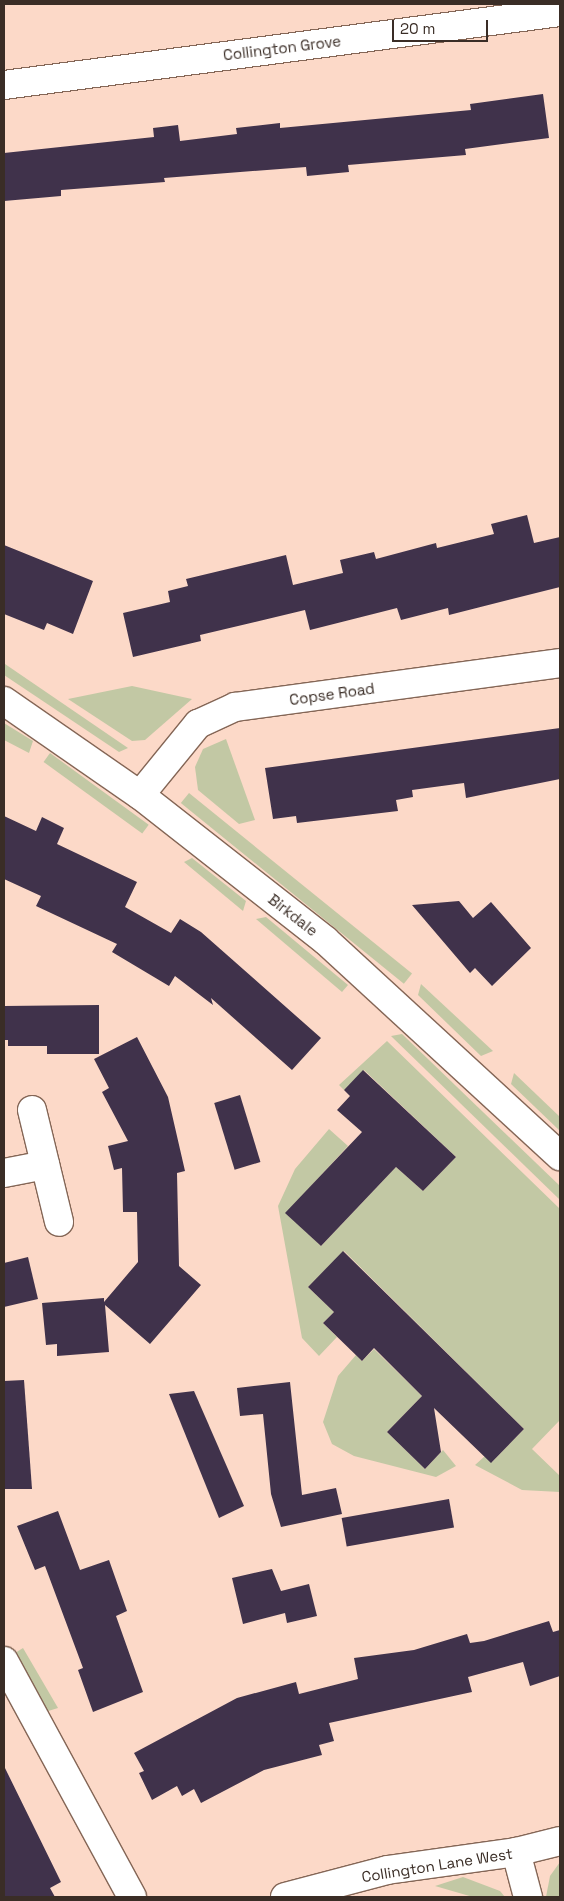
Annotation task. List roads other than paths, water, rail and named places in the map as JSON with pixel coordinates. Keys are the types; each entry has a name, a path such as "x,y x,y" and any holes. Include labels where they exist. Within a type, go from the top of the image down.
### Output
{"street":[{"name":"Collington Grove","path":"4,84 560,12"},
{"name":"Copse Road","path":"140,795 198,724 236,707 560,663"},
{"name":"Birkdale","path":"4,702 140,795 326,941 560,1156"},
{"path":"32,1110 59,1222"},
{"path":"4,1173 45,1164"},
{"path":"4,1661 132,1897"},
{"name":"Collington Lane West","path":"284,1897 387,1870 516,1852 560,1841"},
{"path":"516,1852 528,1897"}]}
